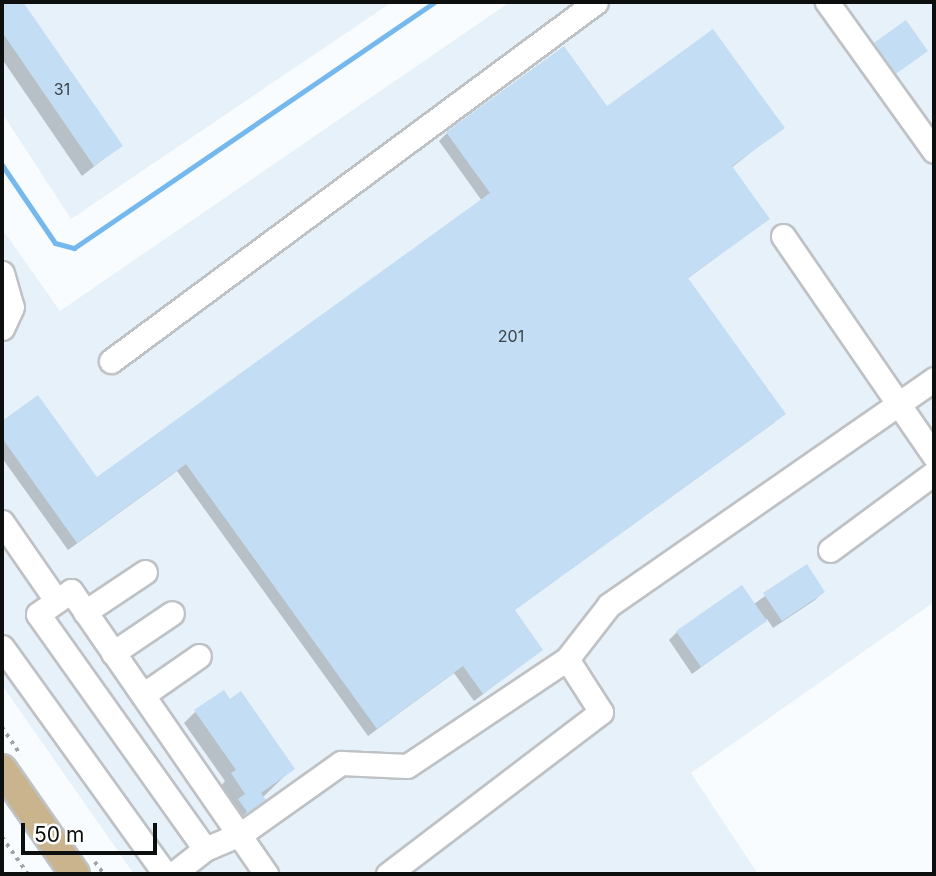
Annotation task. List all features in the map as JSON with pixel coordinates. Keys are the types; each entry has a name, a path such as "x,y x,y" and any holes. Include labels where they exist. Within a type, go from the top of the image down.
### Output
{"main road":[{"path":"2,769 75,874"}],"lane":[{"path":"111,361 596,2"},
{"path":"827,2 934,151"},
{"path":"783,236 934,456"},
{"path":"2,273 12,307 2,328"},
{"path":"173,874 205,849 242,834 341,763 407,766 567,659 609,605 707,532 756,509 898,402 934,379"},
{"path":"830,550 934,473"},
{"path":"2,524 56,600"},
{"path":"85,612 145,572"},
{"path":"205,849 38,614 71,591 242,834 266,874"},
{"path":"113,653 172,613"},
{"path":"2,647 165,874"},
{"path":"143,695 199,656"},
{"path":"388,874 601,712 567,659"}],"path":[{"path":"2,837 28,874"}],"shaded area":[{"path":"2,2 392,2 71,219 2,113"},
{"path":"510,2 934,2 934,602 691,773 758,874 134,874 2,685 2,229 60,311"}],"building":[{"path":"2,2 23,2 123,146 94,166 2,32"},
{"path":"906,20 928,51 890,78 868,47"},
{"path":"713,29 785,128 732,166 770,219 688,278 786,414 515,610 543,650 483,694 463,666 377,729 186,464 77,543 2,438 2,421 38,395 97,477 490,193 446,132 564,46 607,106"},
{"path":"807,564 825,592 782,621 763,593"},
{"path":"742,585 767,621 701,667 676,631"},
{"path":"224,690 230,699 241,691 295,769 261,793 266,800 248,813 238,799 245,794 231,773 236,770 194,710"}],"waterway":[{"path":"2,165 55,243 74,248 435,2"}]}
